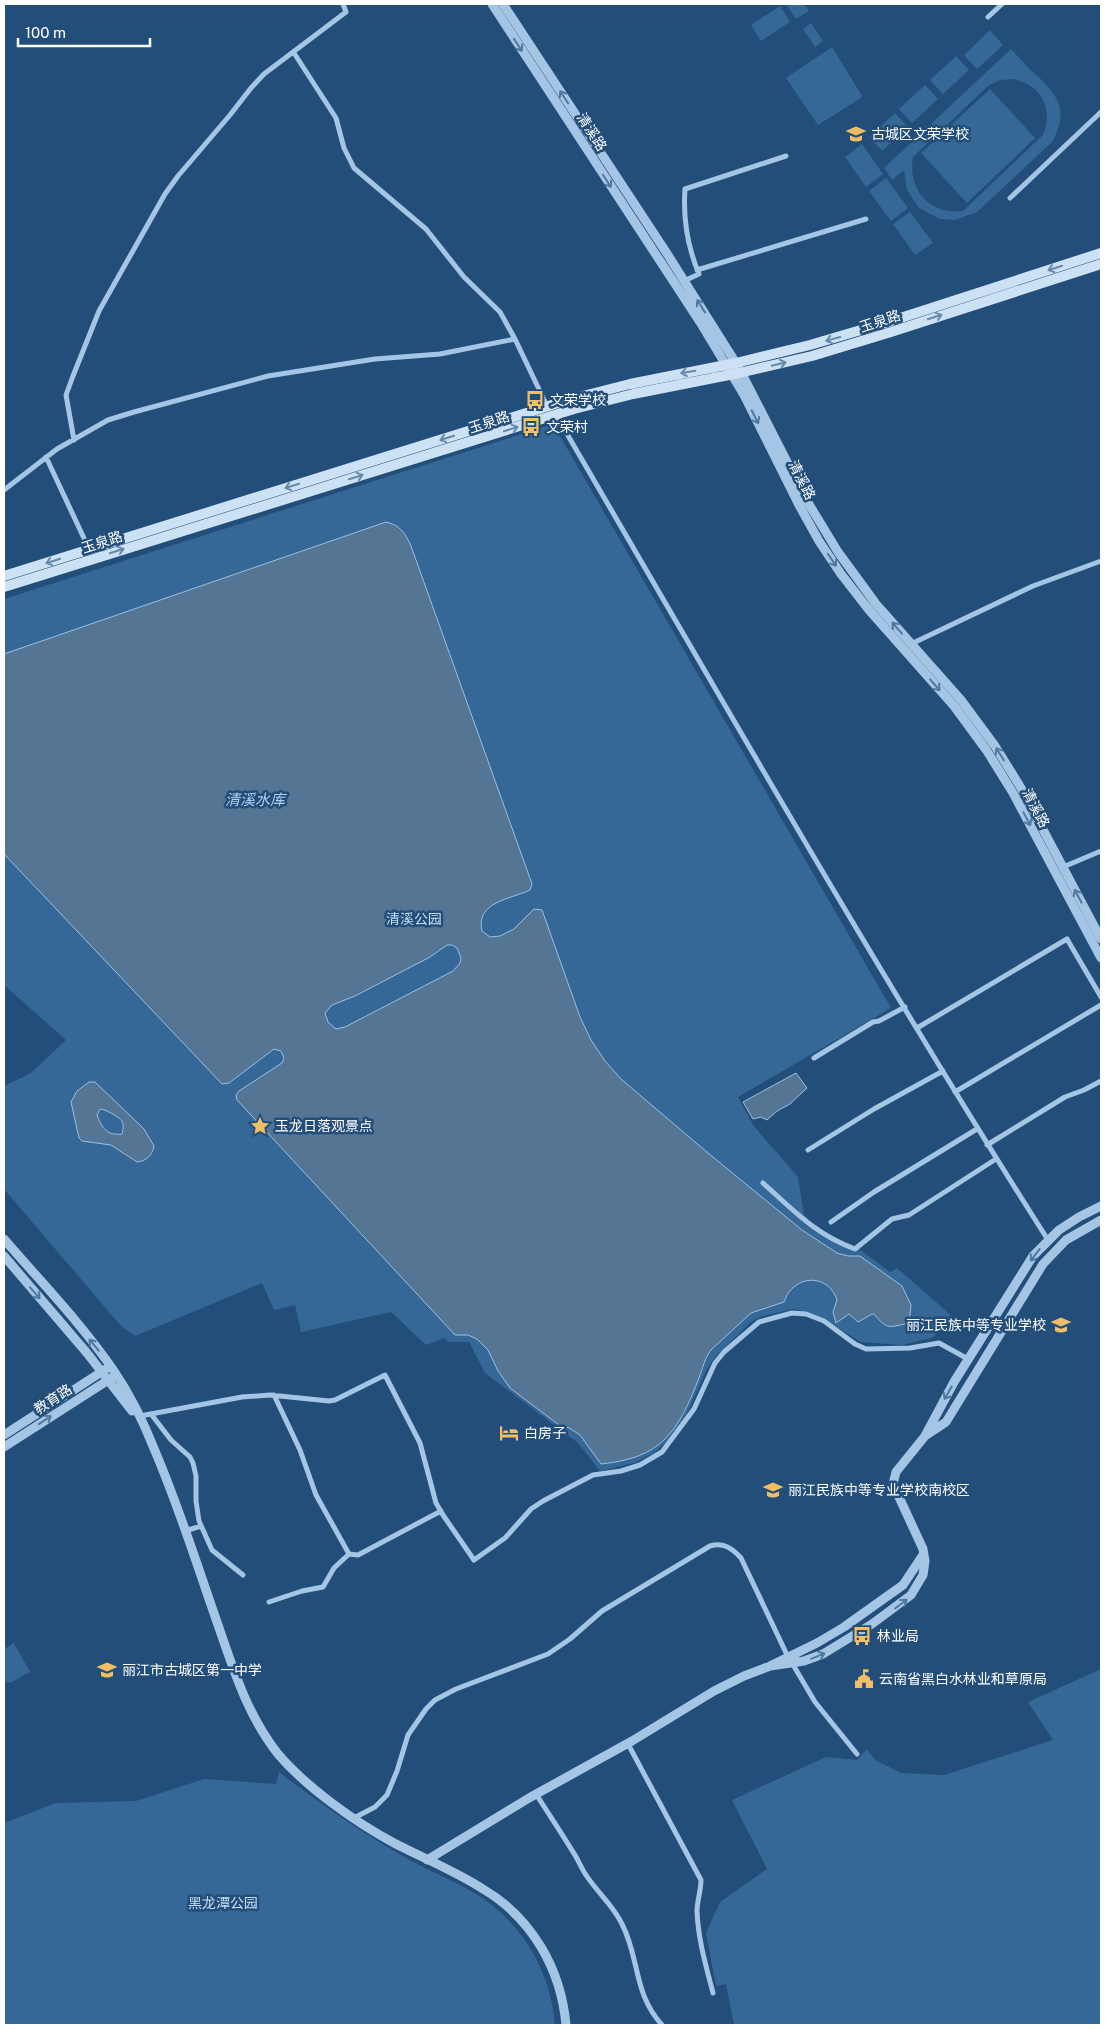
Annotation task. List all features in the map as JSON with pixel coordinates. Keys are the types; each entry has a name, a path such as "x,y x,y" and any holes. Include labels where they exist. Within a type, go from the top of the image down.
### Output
{"main road":[{"name":"玉泉路","path":"4,576 547,406 630,384 731,364 848,335 1101,253"},
{"name":"玉泉路","path":"4,587 556,415 633,394 737,373 851,345 1101,264"}],"street":[{"path":"74,440 66,395 99,311 161,201 178,176 251,88 264,74 346,12 343,4"},
{"name":"清溪路","path":"492,4 737,373 827,536 861,584 967,708 995,746 1021,788 1101,939"},
{"name":"清溪路","path":"503,4 684,281 731,364"},
{"path":"988,17 1002,4"},
{"path":"294,53 336,118 344,148 354,168 426,229 464,277 500,312 547,406"},
{"path":"1010,198 1101,112"},
{"path":"684,281 699,274 693,260 684,209 685,189 786,156"},
{"path":"697,270 866,219"},
{"path":"4,490 46,457 108,420 125,414 268,376 375,359 440,354 515,339"},
{"name":"清溪路","path":"737,373 799,505 830,558 864,603 954,706 988,751 1013,793 1101,958"},
{"path":"556,415 977,1129 1048,1240"},
{"path":"46,457 89,549"},
{"path":"911,644 1033,586 1101,561"},
{"path":"1063,867 1101,851"},
{"path":"917,1028 1067,939 1101,997"},
{"path":"955,1092 1101,1005"},
{"path":"814,1058 873,1022 879,1021 905,1007"},
{"path":"808,1150 874,1109 943,1071"},
{"path":"988,1145 1066,1097 1101,1081"},
{"path":"831,1222 874,1192 977,1129"},
{"path":"763,1183 816,1230 836,1242 855,1250 892,1219 909,1215 996,1159"},
{"path":"790,1660 804,1661 823,1654 872,1624 911,1596 923,1575 924,1554 922,1543 893,1480 896,1472 925,1436 968,1359 1022,1273 1048,1240 1068,1223 1101,1206"},
{"path":"925,1436 946,1422 1032,1280 1047,1260 1066,1240 1101,1220"},
{"path":"4,1240 107,1369 140,1416 185,1531 235,1677 259,1725 279,1754 312,1786 375,1832 482,1888 505,1904 525,1923 551,1964 560,1989 566,2025"},
{"path":"4,1256 107,1369"},
{"path":"140,1416 242,1398 274,1395 324,1402 335,1400 385,1375 420,1443 428,1476 441,1511 474,1560 505,1538 531,1509 543,1501 593,1475 621,1471 648,1462 668,1446 694,1409 711,1370 720,1357 755,1324 764,1320 792,1313 806,1314 824,1321 855,1344 866,1349 910,1348 939,1343 968,1359"},
{"name":"教育路","path":"4,1435 107,1369"},
{"path":"113,1377 147,1431"},
{"name":"教育路","path":"4,1447 113,1377"},
{"path":"274,1395 300,1450 316,1495 349,1554"},
{"path":"151,1414 171,1440 190,1457 193,1463 196,1482 197,1514 212,1550 243,1575"},
{"path":"268,1602 302,1590 323,1587 334,1568 349,1554 358,1555 441,1511"},
{"path":"185,1531 201,1526"},
{"path":"354,1818 375,1807 387,1795 397,1771 408,1735 434,1700 456,1689 548,1654 570,1639 602,1611 710,1546 719,1544 728,1546 740,1558 790,1660 815,1702 857,1754"},
{"path":"426,1860 536,1794 628,1744 714,1691 744,1676 790,1660 904,1585 924,1554"},
{"path":"628,1744 701,1880 697,1910 701,1946 713,1992"},
{"path":"536,1794 586,1876 611,1905 622,1923 629,1942 642,1994 654,2017 662,2025"}],"green space":[{"path":"786,4 804,4 809,11 796,19"},
{"path":"780,6 790,22 761,41 751,25"},
{"path":"811,23 823,41 815,47 803,29"},
{"path":"990,30 1003,45 977,69 964,55"},
{"path":"832,47 862,96 818,125 786,78"},
{"path":"1011,49 1050,89 1059,105 1060,122 1052,142 977,212 955,220 940,219 919,208 907,190 904,170 892,180 884,168","holes":["1013,79 1031,86 1043,99 1047,116 1043,135 963,211 940,209 931,205 917,189 912,169 913,157 988,86 1000,80"]},
{"path":"956,56 969,70 943,94 930,80"},
{"path":"925,85 938,99 912,123 899,109"},
{"path":"990,89 1035,138 967,203 921,153"},
{"path":"895,113 908,127 882,151 869,137"},
{"path":"862,144 883,174 866,187 845,157"},
{"path":"886,178 908,208 891,221 869,191"},
{"path":"910,212 933,243 915,255 893,224"},
{"name":"清溪公园","path":"553,424 891,1008 738,1097 753,1125 798,1177 804,1215 818,1228 862,1251 890,1272 897,1268 953,1317 932,1338 902,1345 861,1342 821,1317 799,1310 792,1309 760,1317 751,1322 715,1357 707,1369 686,1416 667,1442 654,1453 634,1463 600,1471 578,1443 485,1373 469,1342 448,1342 445,1338 426,1345 391,1312 301,1332 295,1305 274,1310 262,1283 135,1336 121,1326 4,1189 4,1086 31,1073 66,1040 4,985 4,599"},
{"path":"14,1643 30,1672 10,1683 6,1682 4,1678 4,1649"},
{"path":"1101,1669 1101,2025 734,2025 726,1984 716,1986 706,1933 720,1902 767,1869 732,1800 826,1757 857,1760 867,1749 875,1760 901,1773 944,1775 1053,1740 1028,1702"},
{"name":"黑龙潭公园","path":"279,1772 369,1836 410,1860 476,1894 492,1905 520,1934 531,1950 547,1986 555,2025 4,2025 4,1823 56,1803 136,1801 204,1779 276,1784"}],"water":[{"name":"清溪水库","path":"386,522 398,527 404,533 411,546 532,884 530,890 505,899 489,908 481,921 482,931 490,937 500,936 514,929 534,909 542,910 580,1017 591,1040 605,1061 621,1079 802,1230 837,1253 848,1256 860,1256 902,1286 911,1305 909,1323 889,1326 874,1314 858,1322 849,1314 836,1323 833,1312 837,1300 834,1293 823,1283 809,1280 802,1282 787,1294 784,1302 751,1313 711,1350 683,1413 665,1439 639,1456 601,1464 580,1435 569,1428 559,1425 510,1388 498,1371 488,1350 477,1339 468,1335 455,1335 237,1100 236,1095 239,1091 282,1063 284,1058 281,1051 274,1049 229,1083 222,1084 4,854 4,654","holes":["447,945 457,948 461,958 460,963 453,971 345,1027 336,1029 328,1022 325,1013 332,1005 355,996 430,957"]},
{"path":"796,1073 807,1088 790,1104 777,1111 767,1120 761,1117 753,1119 743,1102"},
{"path":"89,1082 95,1082 144,1129 154,1146 150,1155 146,1159 137,1162 111,1145 82,1141 79,1138 71,1102 77,1091","holes":["100,1109 122,1121 122,1134 112,1134 103,1127 97,1115"]}],"place":[{"name":"古城区文荣学校","path":"856,134"},
{"name":"文荣学校","path":"535,400"},
{"name":"文荣村","path":"531,427"},
{"name":"玉龙日落观景点","path":"260,1126"},
{"name":"丽江民族中等专业学校","path":"1061,1325"},
{"name":"白房子","path":"509,1433"},
{"name":"丽江民族中等专业学校南校区","path":"773,1490"},
{"name":"林业局","path":"862,1636"},
{"name":"丽江市古城区第一中学","path":"107,1670"},
{"name":"云南省黑白水林业和草原局","path":"864,1679"}]}
